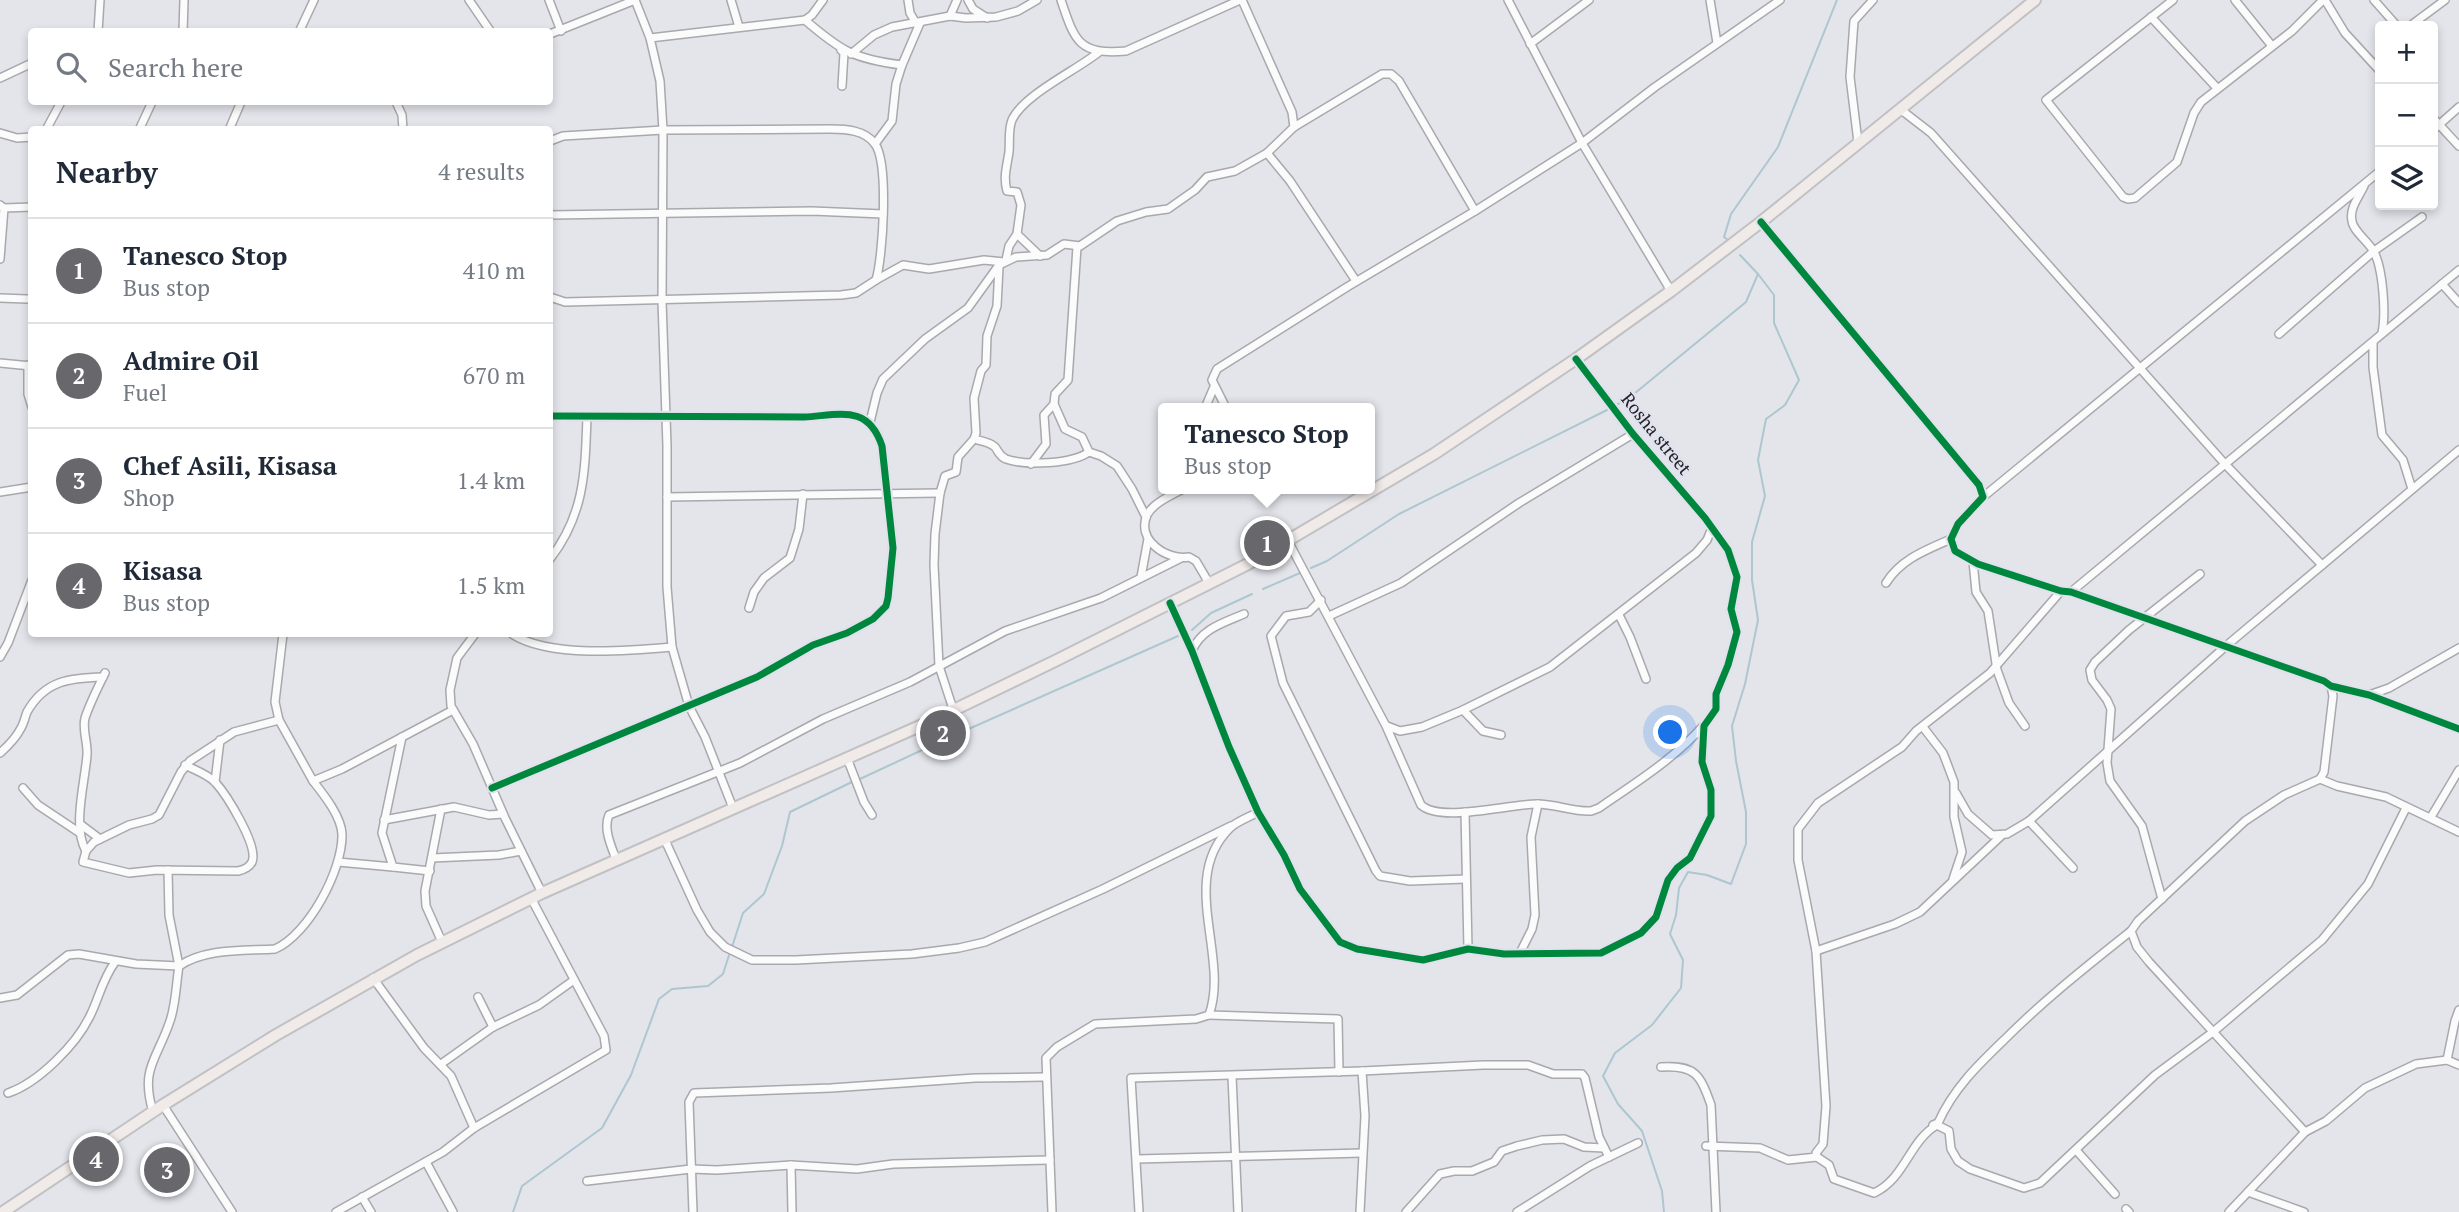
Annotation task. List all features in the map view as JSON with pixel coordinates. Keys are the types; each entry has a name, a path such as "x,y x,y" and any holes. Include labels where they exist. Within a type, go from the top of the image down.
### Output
{"highway":[{"path":"1375,489 1445,448 1671,291 1761,222 2035,0"},
{"path":"3,1212 163,1105 373,978 531,898 616,859 733,808 849,764 953,709 1209,583 1367,494"}],"street":[{"path":"98,28 100,0"},
{"path":"183,28 184,0"},
{"path":"301,28 314,0"},
{"path":"469,0 488,28"},
{"path":"549,0 561,31"},
{"path":"553,33 635,0 650,38 660,81 663,130 662,300 667,416 667,587 672,647 690,706 733,808"},
{"path":"731,0 738,27"},
{"path":"650,38 805,20 824,0"},
{"path":"908,0 910,13 918,23"},
{"path":"950,16 957,0"},
{"path":"968,0 974,9 987,18"},
{"path":"851,54 881,31 950,16 987,18 1018,11 1037,0"},
{"path":"1061,0 1069,24 1082,45 1099,52 1126,51 1241,0 1292,112 1294,127"},
{"path":"1508,0 1582,144 1671,291"},
{"path":"1530,44 1589,0"},
{"path":"1710,0 1717,43"},
{"path":"1223,403 1214,387 1212,376 1217,369 1582,144 1655,87 1780,0"},
{"path":"1858,142 1850,77 1854,21 1873,0"},
{"path":"2173,0 2046,100 2123,197 2128,199 2135,198 2177,162 2197,106 2299,24 2324,0 2345,33 2375,66"},
{"path":"2235,0 2272,46"},
{"path":"2374,0 2393,21"},
{"path":"2417,21 2445,0"},
{"path":"2151,17 2217,88"},
{"path":"805,20 845,53 842,86"},
{"path":"875,144 892,121 896,84 918,23"},
{"path":"841,50 870,60 902,65"},
{"path":"953,709 939,666 934,545 940,493 945,476 956,472 958,457 976,433 974,398 981,371 986,365 987,336 997,306 1003,262 1017,234 1020,197 1017,192 1007,191 1005,175 1011,122 1016,113 1036,94 1099,52"},
{"path":"0,78 28,65"},
{"path":"553,299 565,302 848,295 868,287 876,279 903,265 929,269 984,260 1003,262 1016,257 1040,256 1063,244 1077,247 1084,245 1091,237 1117,221 1146,212 1168,209 1195,190 1207,177 1235,171 1267,153 1294,127 1382,74 1391,74 1399,81 1475,211"},
{"path":"48,126 59,105"},
{"path":"141,126 151,105"},
{"path":"231,126 240,105"},
{"path":"397,105 403,126"},
{"path":"2438,122 2459,107"},
{"path":"1899,109 1931,133 2225,464 2322,565"},
{"path":"2438,127 2459,146"},
{"path":"553,140 563,136 663,130 845,129 863,135 875,144 882,163 883,214 876,279"},
{"path":"0,133 17,138 28,137"},
{"path":"1267,153 1290,181 1356,281"},
{"path":"1886,583 1904,562 1951,538 1958,524 1983,497 2375,175"},
{"path":"2366,182 2353,207 2351,219 2354,227 2374,251 2381,280 2382,334"},
{"path":"0,259 2,206 28,206"},
{"path":"553,215 811,211 883,214"},
{"path":"2279,334 2374,251 2421,217"},
{"path":"1761,222 1979,485 1983,497"},
{"path":"1017,234 1040,256"},
{"path":"1077,247 1068,380 1055,394 1054,404 1063,428 1082,437 1089,452 1117,466 1146,517"},
{"path":"870,422 883,379 925,339 968,308 1003,262"},
{"path":"2071,592 2459,270"},
{"path":"2442,284 2459,303"},
{"path":"0,298 27,299"},
{"path":"2372,342 2382,435 2403,460 2412,489"},
{"name":"Rosha street","path":"1576,359 1633,434 1728,550 1736,573 1736,592 1731,609 1737,632 1716,694 1716,709 1704,726"},
{"path":"0,363 28,366"},
{"path":"1207,403 1214,387"},
{"path":"1031,464 1044,449 1047,439 1043,419 1054,404"},
{"path":"492,788 757,677 813,645 873,619 886,606 888,598 893,548 882,446 877,431 870,422 842,414 804,417 553,416"},
{"path":"553,554 564,541 579,504 585,473 587,417"},
{"path":"1329,616 1401,583 1519,503 1633,434"},
{"path":"974,439 991,444 1005,459 1031,464 1080,458 1089,452"},
{"path":"1816,951 1895,924 1930,905 2001,836 2029,821 2226,646 2459,450"},
{"path":"0,492 28,488"},
{"path":"667,497 940,493"},
{"path":"749,608 754,592 764,578 790,558 796,544 803,494"},
{"path":"1174,494 1150,510 1146,517 1145,530 1148,539 1156,548 1181,558"},
{"path":"1387,726 1394,730 1409,730 1463,710 1550,667 1696,553 1707,540 1712,528"},
{"path":"1951,538 1955,551 1973,561 2071,592 2459,729"},
{"path":"1141,578 1148,539"},
{"path":"1288,541 1387,726 1421,806 1430,812 1465,812 1538,804 1581,811 1599,808 1665,761 1704,726"},
{"path":"616,859 606,824 609,814 740,762 822,719 910,682 1005,631 1101,598 1181,558 1189,557 1196,561 1209,583"},
{"path":"1973,561 1976,592 1988,611 1996,666 2009,703 2025,726"},
{"path":"2162,899 2140,821 2112,785 2108,763 2111,709 2108,700 2092,680 2090,670 2095,662 2143,618 2200,574"},
{"path":"0,657 28,590"},
{"path":"1817,1157 1816,1153 1823,1144 1826,1106 1816,951 1798,860 1798,829 1818,803 1902,747 1912,735 1990,673 2061,591"},
{"path":"1321,600 1309,612 1286,616 1272,636 1283,682 1376,871 1380,876 1410,881 1466,879"},
{"path":"1170,603 1258,812 1300,889 1340,942 1357,949 1423,960 1468,949 1497,954 1601,953 1641,933 1660,908 1668,880 1677,868 1690,858 1712,816 1711,790 1702,762 1704,726"},
{"path":"1192,650 1204,633 1244,614"},
{"path":"1619,615 1646,679"},
{"path":"0,998 17,995 68,955 79,954 114,962 179,966 189,959 210,953 275,949 302,928 332,877 338,862 342,831 332,808 278,720 275,702 283,637"},
{"path":"473,637 457,658 450,690 453,710 473,744 503,814 542,893"},
{"path":"518,637 529,643 565,650 672,647"},
{"path":"2368,695 2389,688 2459,648"},
{"path":"0,753 15,738 37,698 54,684 70,678 104,675 85,719 87,753 82,782 80,833 81,843 86,851"},
{"path":"1892,1181 1896,1171 1926,1129 1938,1124 1958,1087 1972,1071 2064,985 2131,931 2245,821 2284,795 2320,779 2333,696 2332,686"},
{"path":"313,781 342,769 453,710"},
{"path":"1463,710 1483,731 1501,735"},
{"path":"185,765 215,782 244,827 249,841 251,863 245,870 129,873 83,862 86,851 100,839 159,814 185,765 220,740 245,727 278,720"},
{"path":"1923,727 1943,753 1956,793 1968,814 1992,835 2001,836"},
{"path":"393,867 383,840 384,820 402,737"},
{"path":"215,782 220,740"},
{"path":"849,764 872,815"},
{"path":"2431,817 2459,771"},
{"path":"2320,779 2337,786 2386,797 2459,832"},
{"path":"23,788 31,799 80,833"},
{"path":"1952,881 1962,852 1954,817 1956,793"},
{"path":"1520,953 1532,929 1535,915 1531,844 1538,804"},
{"path":"384,820 458,807 489,815 503,814"},
{"path":"1710,1146 1760,1148 1788,1160 1817,1157 1829,1165 1833,1179 1871,1193 1878,1192 1892,1181 1926,1132 1937,1125 1949,1131 1951,1149 1958,1161 1979,1173 2024,1188 2040,1183 2155,1075 2213,1032 2322,940 2368,884 2406,808"},
{"path":"441,809 425,891 426,906 442,942"},
{"path":"664,838 696,910 709,932 725,947 752,960 855,957 912,954 985,942 1102,890 1258,812"},
{"path":"1465,812 1468,949"},
{"path":"2029,821 2073,868"},
{"path":"80,824 100,839"},
{"path":"1209,1015 1215,996 1207,914 1209,863 1231,827"},
{"path":"432,858 499,855 521,851"},
{"path":"338,862 430,871"},
{"path":"153,1112 147,1092 147,1076 171,1017 179,966 169,915 169,870"},
{"path":"336,1212 426,1162 460,1141 474,1128 606,1050 604,1036 531,898"},
{"path":"2131,931 2140,951 2305,1132"},
{"path":"8,1093 31,1082 78,1036 92,1013 102,984 114,962"},
{"path":"373,978 424,1048 451,1076 474,1128"},
{"path":"441,1064 494,1027 539,1005 575,980"},
{"path":"478,997 494,1027"},
{"path":"2447,1060 2459,1010"},
{"path":"1052,1212 1046,1058 1051,1052 1096,1024 1196,1019 1209,1015 1338,1019 1339,1072"},
{"path":"2229,1212 2305,1132 2326,1121 2365,1088 2422,1062 2447,1060 2459,1065"},
{"path":"1139,1212 1131,1077 1232,1076 1483,1065 1528,1065 1553,1074 1582,1074 1595,1122 1609,1157"},
{"path":"1661,1067 1687,1067 1697,1074 1711,1105 1710,1146 1716,1212"},
{"path":"1360,1212 1365,1116 1362,1071"},
{"path":"1232,1076 1238,1212"},
{"path":"693,1212 689,1102 694,1093 831,1088 975,1078 1045,1077"},
{"path":"163,1105 232,1212"},
{"path":"1406,1212 1440,1174 1472,1171 1494,1162 1502,1151 1517,1146 1542,1140 1564,1139 1584,1147 1604,1147"},
{"path":"1517,1212 1590,1166 1639,1143"},
{"path":"2076,1150 2115,1194"},
{"path":"1137,1159 1362,1153"},
{"path":"587,1181 691,1169 791,1165 857,1169 893,1164 1050,1160"},
{"path":"426,1162 453,1212"},
{"path":"791,1165 792,1212"},
{"path":"2248,1192 2304,1212"},
{"path":"362,1197 371,1212"}],"waterway":[{"path":"1728,240 1724,237 1731,214 1778,147 1837,0"},
{"path":"1618,404 1629,398 1746,302 1758,274 1740,255"},
{"path":"1664,1212 1662,1191 1642,1131 1618,1104 1603,1076 1615,1053 1652,1025 1681,988 1683,960 1670,934 1676,915 1679,888 1688,872 1707,875 1731,884 1746,844 1746,812 1732,726 1745,684 1758,620 1752,580 1752,542 1765,496 1758,460 1766,419 1785,405 1799,380 1774,323 1774,295 1758,274"},
{"path":"1311,568 1327,561 1399,514 1607,410"},
{"path":"1263,589 1300,573"},
{"path":"1192,630 1211,613 1252,594"},
{"path":"946,739 1178,636"},
{"path":"860,779 935,744"},
{"path":"732,947 743,913 764,894 782,846 790,812 854,781"},
{"path":"513,1212 522,1186 602,1128 631,1075 659,999 672,989 708,986 723,974 730,952"}],"cycle path":[{"path":"1761,222 1979,485 1983,497 1958,524 1951,539 1955,551 1978,564 2071,592 2459,729"},
{"path":"1170,603 1258,812 1284,855 1300,889 1340,942 1357,949 1423,960 1468,949 1504,954 1601,953 1641,933 1656,917 1668,880 1677,868 1690,858 1711,816 1711,790 1702,762 1704,726 1716,709 1716,694 1737,632 1731,609 1737,577 1728,550 1705,518 1633,434 1576,359"},
{"path":"492,788 757,677 813,645 847,633 873,619 886,606 888,598 893,548 882,446 869,423 861,418 841,414 804,417 553,416"}],"place":[{"name":"Tanesco Stop","path":"1267,543"},
{"name":"Admire Oil","path":"943,733"},
{"name":"Kisasa","path":"96,1159"},
{"name":"Chef Asili, Kisasa","path":"167,1170"}]}
